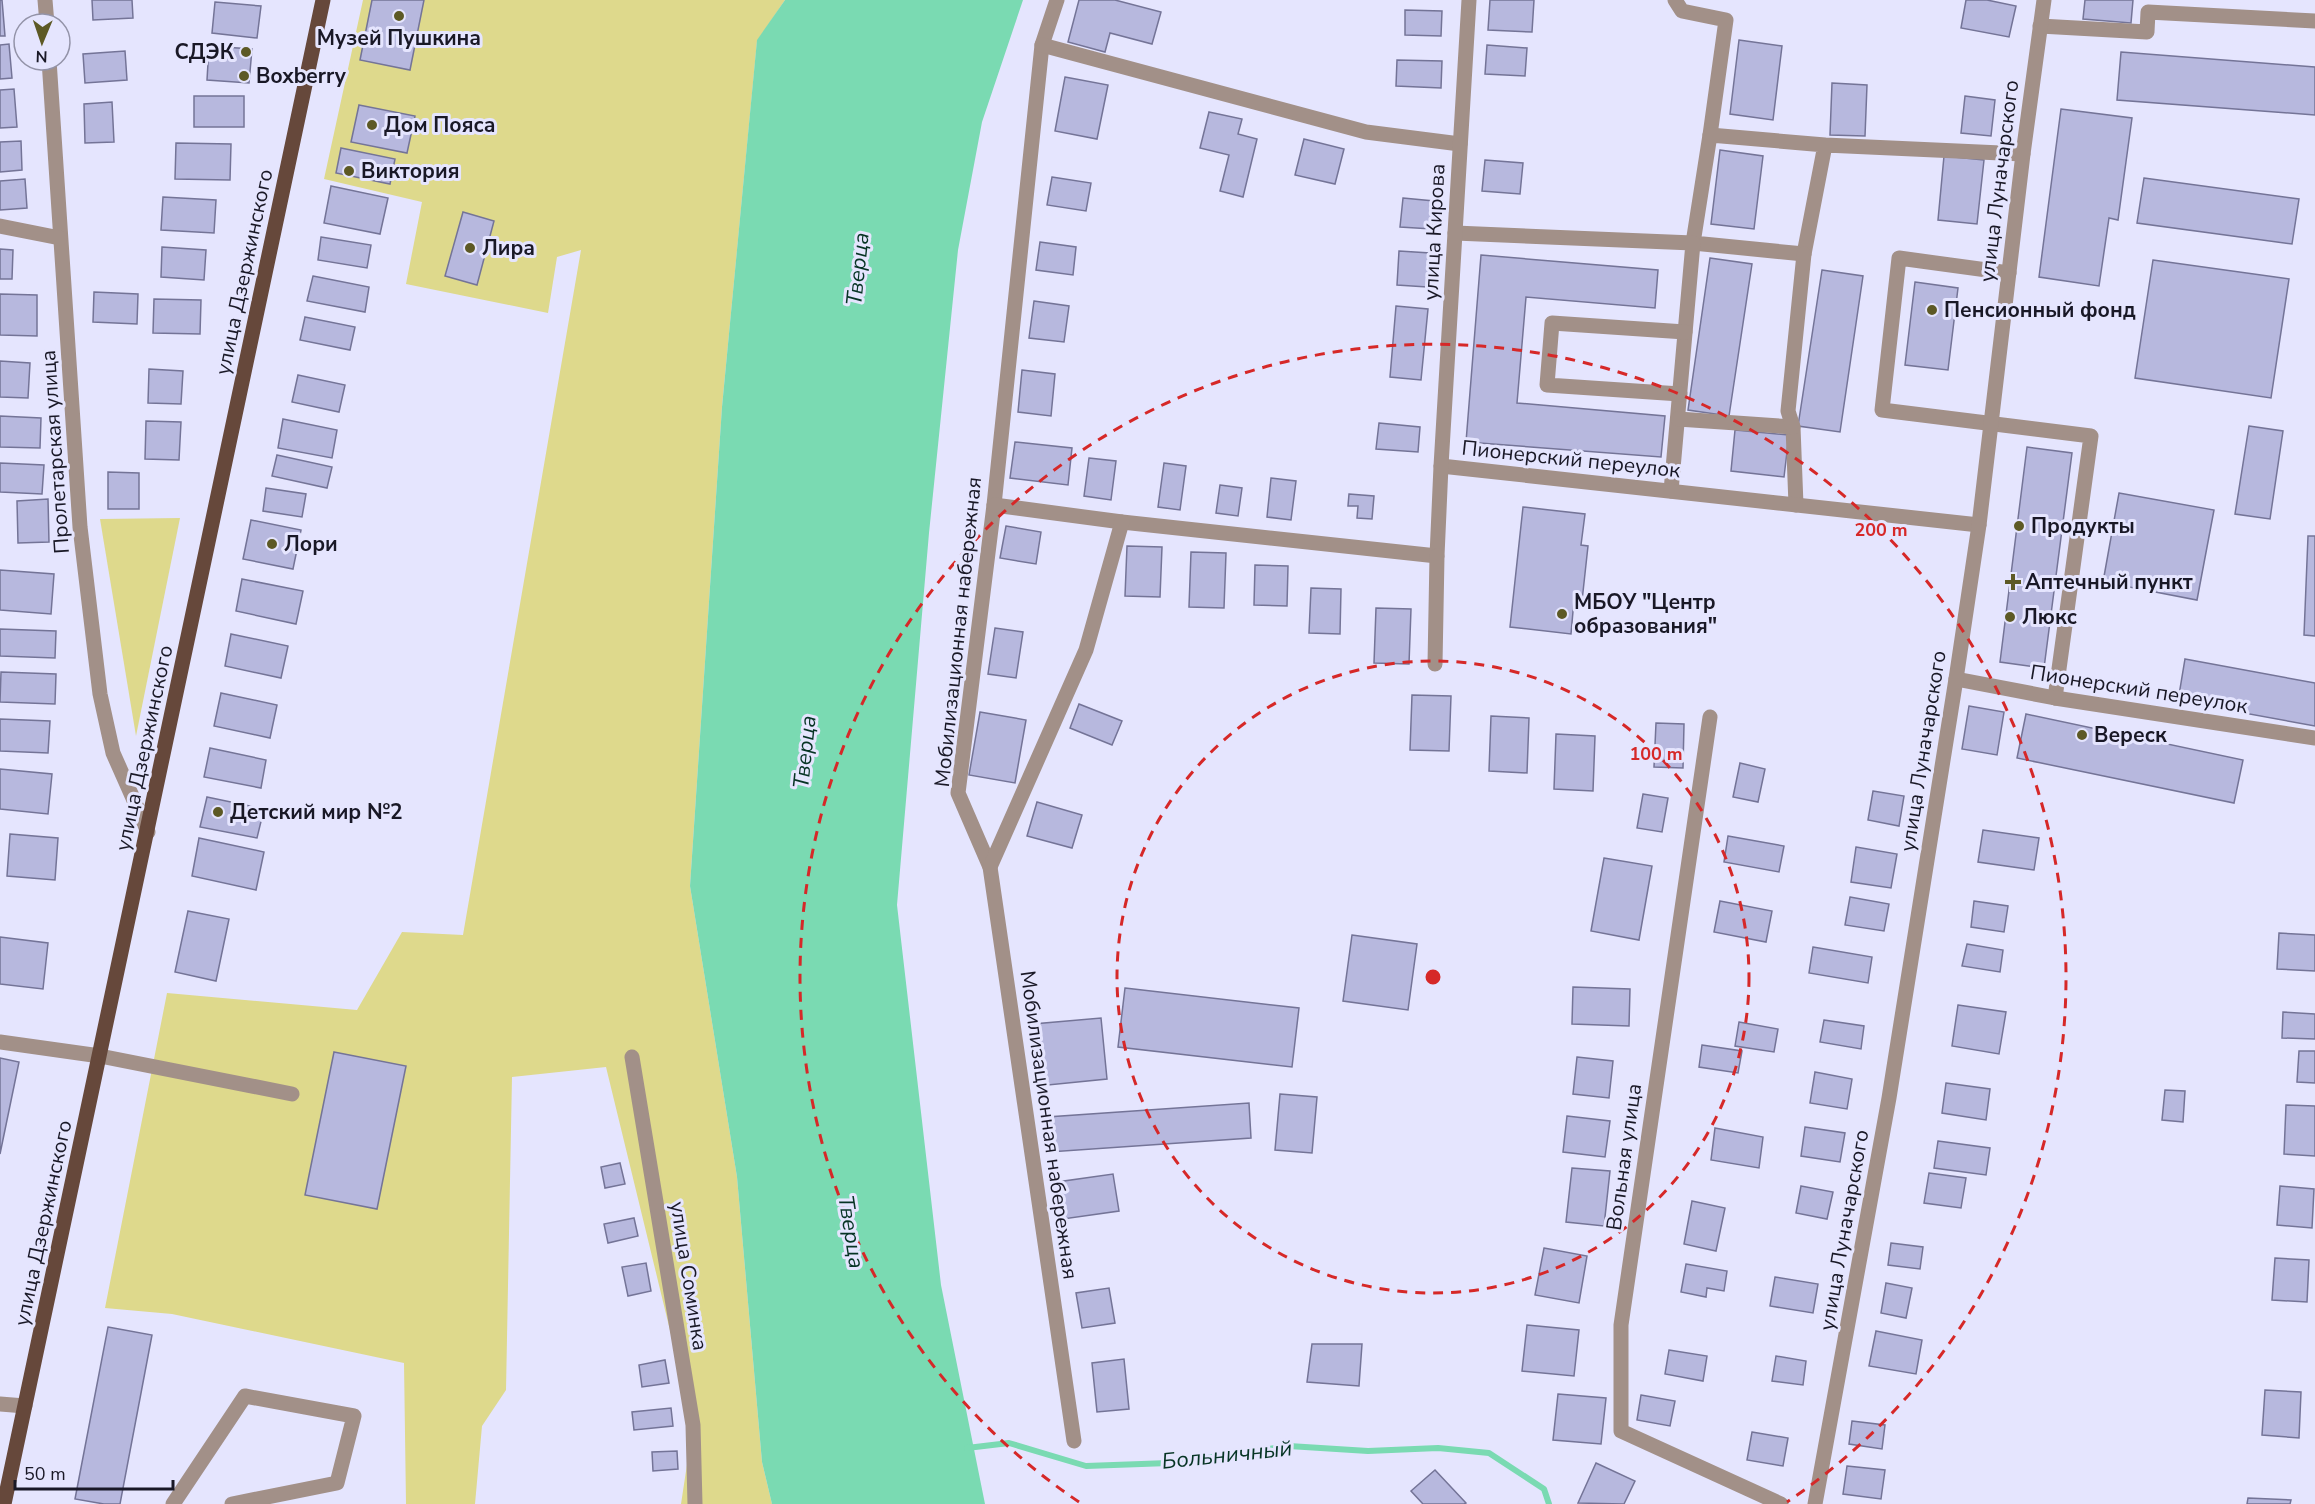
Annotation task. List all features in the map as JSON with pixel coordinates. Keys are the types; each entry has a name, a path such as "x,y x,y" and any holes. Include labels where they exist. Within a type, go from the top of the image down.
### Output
{"main road":[{"name":"улица Дзержинского","path":"4,1504 323,0"}],"street":[{"name":"Мобилизационная набережная","path":"1057,0 1042,45 994,505 958,793 990,867 1074,1441"},
{"name":"улица Кирова","path":"1441,466 1469,0"},
{"path":"1671,491 1693,243 1726,20 1682,11 1675,0"},
{"name":"улица Луначарского","path":"1815,1504 1889,1098 1956,679 1979,525 2023,154 2044,0"},
{"path":"2040,26 2147,32 2148,12 2315,21"},
{"path":"1042,45 1366,132 1460,144"},
{"name":"Пролетарская улица","path":"50,72 80,527 100,694 113,753 147,832"},
{"path":"1710,135 1825,145 2023,154"},
{"path":"1796,505 1793,427 1788,411 1804,254 1825,145"},
{"path":"0,226 60,238"},
{"path":"1455,233 1693,243 1804,254"},
{"path":"2009,273 1899,258 1882,411 2091,436 2055,698"},
{"path":"1680,394 1547,385 1551,323 1685,332"},
{"path":"1677,418 1793,427"},
{"name":"Пионерский переулок","path":"1435,664 1441,466 1979,525"},
{"path":"994,505 1122,522 1437,556"},
{"path":"990,867 1086,650 1122,522"},
{"name":"Пионерский переулок","path":"1956,679 2055,698 2315,738"},
{"name":"Вольная улица","path":"1710,717 1621,1325 1621,1431 1781,1504"},
{"path":"0,1042 100,1056 292,1094"},
{"name":"улица Соминка","path":"632,1057 693,1425 695,1504"},
{"path":"173,1504 245,1396 354,1416 337,1484 279,1499 232,1504"},
{"path":"0,1404 25,1406"}],"shaded area":[{"path":"363,0 785,0 757,41 722,407 690,886 737,1177 762,1462 772,1504 681,1504 693,1425 606,1067 512,1077 506,1390 482,1426 475,1504 406,1504 404,1363 172,1314 105,1308 167,993 357,1010 402,932 463,935 581,250 557,257 548,313 406,284 422,202 324,179"},
{"path":"180,518 136,736 100,519"}],"water":[{"name":"Тверца","path":"785,0 1023,0 982,122 958,250 929,533 897,905 941,1285 985,1504 772,1504 762,1462 737,1177 690,886 722,407 757,40"}],"building":[{"path":"0,0 2,0 5,36 0,36"},
{"path":"92,0 132,0 133,18 93,20"},
{"path":"372,0 424,0 410,70 360,60"},
{"path":"1079,0 1115,0 1161,12 1152,44 1110,33 1105,52 1068,42"},
{"path":"1490,0 1534,0 1532,32 1488,30"},
{"path":"1966,0 1987,0 2016,6 2009,37 1961,28"},
{"path":"2085,0 2133,0 2131,23 2083,19"},
{"path":"215,2 261,6 257,38 212,33"},
{"path":"1405,10 1442,11 1441,36 1405,35"},
{"path":"1739,40 1782,46 1773,120 1730,114"},
{"path":"9,44 12,78 0,79 0,45"},
{"path":"1487,45 1527,48 1525,76 1485,74"},
{"path":"209,46 252,49 249,83 207,80"},
{"path":"125,51 127,80 85,83 83,54"},
{"path":"2121,52 2315,67 2315,115 2117,100"},
{"path":"1397,60 1442,61 1441,88 1396,86"},
{"path":"1065,77 1108,85 1097,139 1055,131"},
{"path":"1832,83 1867,85 1865,136 1830,135"},
{"path":"14,89 17,127 0,128 0,90"},
{"path":"194,96 244,96 244,127 194,127"},
{"path":"1965,96 1995,100 1991,136 1961,133"},
{"path":"112,102 114,142 85,143 84,104"},
{"path":"359,105 415,116 407,153 351,142"},
{"path":"2061,109 2132,118 2118,220 2109,218 2099,286 2039,277"},
{"path":"1209,112 1242,119 1238,134 1257,139 1243,197 1220,191 1229,155 1200,148"},
{"path":"1304,139 1344,149 1335,184 1295,175"},
{"path":"21,141 22,170 0,172 0,142"},
{"path":"176,143 231,144 230,180 175,179"},
{"path":"341,148 395,159 390,184 336,173"},
{"path":"1720,150 1763,156 1754,229 1711,224"},
{"path":"1944,156 1984,160 1977,224 1938,220"},
{"path":"1485,160 1523,163 1520,194 1482,191"},
{"path":"1052,177 1091,183 1086,211 1047,205"},
{"path":"2144,178 2299,199 2292,244 2137,223"},
{"path":"25,179 27,208 0,210 0,181"},
{"path":"331,186 388,198 380,234 324,223"},
{"path":"163,197 216,200 214,233 161,230"},
{"path":"1403,198 1434,201 1432,229 1400,227"},
{"name":"Лира","path":"463,212 494,221 477,285 445,276"},
{"path":"321,237 371,245 367,268 318,260"},
{"path":"1040,242 1076,247 1073,275 1036,270"},
{"path":"162,247 206,250 204,280 161,277"},
{"path":"0,249 13,250 12,279 0,279"},
{"path":"1399,251 1430,253 1427,287 1397,285"},
{"path":"1481,255 1658,270 1655,308 1526,297 1517,403 1665,416 1661,457 1466,442"},
{"path":"1710,258 1752,264 1729,416 1688,410"},
{"path":"2153,260 2289,279 2271,398 2135,378"},
{"path":"1822,270 1863,276 1840,432 1798,426"},
{"path":"313,276 369,287 365,312 307,301"},
{"path":"1915,282 1958,288 1948,370 1905,365"},
{"path":"94,292 138,294 137,324 93,322"},
{"path":"0,294 37,295 37,336 0,335"},
{"path":"154,299 201,300 200,334 153,333"},
{"path":"1034,301 1069,306 1064,342 1029,338"},
{"path":"1396,306 1428,309 1421,380 1390,377"},
{"path":"305,317 355,327 350,350 300,340"},
{"path":"0,361 30,363 28,398 0,397"},
{"path":"149,369 183,371 181,404 148,403"},
{"path":"1022,370 1055,374 1051,416 1018,412"},
{"path":"298,375 345,385 339,412 292,402"},
{"path":"0,416 41,418 40,448 0,447"},
{"path":"283,419 337,430 332,458 278,448"},
{"path":"146,421 181,422 179,460 145,459"},
{"path":"1379,423 1420,427 1418,452 1376,449"},
{"path":"2249,426 2283,431 2270,519 2235,514"},
{"path":"1735,430 1789,435 1784,477 1731,471"},
{"path":"1015,442 1072,448 1068,485 1010,478"},
{"path":"2027,447 2072,453 2044,668 2000,662"},
{"path":"277,455 332,467 327,488 272,476"},
{"path":"1089,458 1116,461 1111,500 1084,496"},
{"path":"0,463 44,465 42,494 0,492"},
{"path":"1164,463 1186,466 1180,510 1158,507"},
{"path":"108,472 139,473 139,509 108,509"},
{"path":"1271,478 1296,481 1291,520 1267,517"},
{"path":"1220,485 1242,488 1238,516 1216,513"},
{"path":"266,488 306,494 302,517 263,511"},
{"path":"2119,493 2214,510 2197,600 2103,582"},
{"path":"1349,494 1374,496 1372,519 1357,518 1358,506 1348,506"},
{"path":"48,499 49,542 18,543 17,501"},
{"path":"1523,507 1585,514 1581,545 1588,546 1582,601 1574,600 1571,634 1510,627"},
{"name":"Лори","path":"251,520 301,530 293,569 243,559"},
{"path":"1006,526 1041,532 1036,564 1000,558"},
{"path":"2308,536 2315,536 2315,636 2304,635"},
{"path":"1127,546 1162,547 1160,597 1125,596"},
{"path":"1191,552 1226,553 1224,608 1189,607"},
{"path":"1255,565 1288,566 1287,606 1254,605"},
{"path":"0,570 54,574 51,614 0,610"},
{"path":"242,579 303,591 296,624 236,611"},
{"path":"1311,588 1341,589 1340,634 1309,633"},
{"path":"1376,608 1411,609 1409,664 1374,663"},
{"path":"995,628 1023,632 1016,678 988,674"},
{"path":"0,629 56,631 55,658 0,656"},
{"path":"231,634 288,646 281,678 225,666"},
{"path":"2185,659 2315,683 2315,726 2178,701"},
{"path":"1,672 56,674 55,704 0,702"},
{"path":"221,693 277,705 270,738 214,726"},
{"path":"1412,695 1451,696 1449,751 1410,750"},
{"path":"1079,704 1122,721 1112,745 1070,728"},
{"path":"1969,706 2004,712 1997,755 1962,749"},
{"path":"980,712 1026,720 1015,783 969,775"},
{"path":"2026,714 2243,760 2234,803 2017,758"},
{"path":"1491,716 1529,718 1527,773 1489,771"},
{"path":"0,719 50,721 48,753 0,751"},
{"path":"1656,723 1684,724 1683,768 1654,767"},
{"path":"1556,734 1595,736 1593,791 1554,789"},
{"path":"210,748 266,760 261,788 204,777"},
{"path":"1740,763 1765,769 1758,802 1733,797"},
{"path":"0,769 52,774 48,814 0,809"},
{"path":"1873,791 1904,796 1899,826 1868,820"},
{"path":"1643,794 1668,798 1662,832 1637,828"},
{"path":"207,797 264,809 257,838 200,827"},
{"path":"1037,802 1082,815 1072,848 1027,836"},
{"path":"1983,830 2039,838 2034,870 1978,862"},
{"path":"10,834 58,838 55,880 7,876"},
{"path":"1728,836 1784,846 1779,872 1724,862"},
{"path":"199,838 264,852 256,890 192,876"},
{"path":"1856,847 1897,854 1891,888 1851,882"},
{"path":"1604,858 1652,866 1639,940 1591,931"},
{"path":"1850,897 1889,904 1884,931 1845,925"},
{"path":"1720,901 1772,911 1766,942 1714,932"},
{"path":"1974,901 2008,906 2004,932 1971,927"},
{"path":"188,911 229,919 216,981 175,972"},
{"path":"2279,933 2315,935 2315,971 2277,969"},
{"path":"1352,935 1417,944 1408,1010 1343,1001"},
{"path":"0,937 48,943 43,989 0,984"},
{"path":"1967,944 2003,950 2000,972 1962,966"},
{"path":"1813,947 1872,957 1868,983 1809,973"},
{"path":"1573,987 1630,989 1629,1026 1572,1024"},
{"path":"1125,988 1299,1008 1292,1067 1118,1047"},
{"path":"1958,1005 2006,1012 1999,1054 1952,1046"},
{"path":"2283,1012 2315,1014 2315,1039 2282,1038"},
{"path":"1101,1018 1107,1079 1038,1086 1033,1024"},
{"path":"1824,1020 1864,1026 1861,1049 1820,1042"},
{"path":"1739,1022 1778,1029 1774,1052 1735,1046"},
{"path":"1702,1045 1742,1051 1738,1073 1699,1067"},
{"path":"2299,1051 2315,1051 2315,1083 2297,1082"},
{"path":"334,1052 406,1066 377,1209 305,1195"},
{"path":"1577,1057 1613,1061 1609,1098 1573,1094"},
{"path":"0,1058 19,1062 0,1154"},
{"path":"1815,1072 1852,1079 1847,1109 1810,1103"},
{"path":"1946,1083 1990,1089 1986,1120 1942,1113"},
{"path":"2165,1090 2185,1091 2183,1122 2162,1120"},
{"path":"1280,1094 1317,1097 1312,1153 1275,1150"},
{"path":"1249,1103 1251,1138 1049,1152 1047,1117"},
{"path":"2286,1105 2315,1106 2315,1156 2284,1154"},
{"path":"1567,1116 1610,1121 1605,1157 1563,1152"},
{"path":"1805,1127 1845,1133 1840,1162 1801,1156"},
{"path":"1715,1128 1763,1137 1759,1168 1711,1160"},
{"path":"1938,1141 1990,1148 1986,1175 1934,1168"},
{"path":"620,1163 625,1184 605,1188 601,1167"},
{"path":"1572,1168 1610,1171 1604,1226 1566,1222"},
{"path":"1929,1173 1966,1178 1961,1208 1924,1203"},
{"path":"1113,1174 1119,1211 1063,1219 1057,1182"},
{"path":"1801,1186 1833,1192 1827,1219 1796,1213"},
{"path":"2280,1186 2314,1189 2312,1228 2277,1225"},
{"path":"1692,1201 1725,1208 1716,1251 1684,1244"},
{"path":"634,1218 638,1236 608,1243 604,1224"},
{"path":"1891,1243 1923,1247 1920,1269 1888,1265"},
{"path":"1544,1248 1587,1256 1579,1303 1535,1295"},
{"path":"2275,1258 2309,1260 2307,1302 2272,1300"},
{"path":"646,1263 651,1291 628,1296 622,1267"},
{"path":"1686,1264 1727,1271 1724,1291 1707,1288 1706,1297 1681,1292"},
{"path":"1775,1277 1818,1284 1813,1313 1770,1306"},
{"path":"1886,1283 1912,1288 1906,1318 1881,1313"},
{"path":"1109,1288 1115,1323 1082,1328 1076,1293"},
{"path":"1527,1325 1579,1330 1574,1376 1522,1371"},
{"path":"108,1327 152,1335 120,1504 75,1499"},
{"path":"1876,1331 1922,1340 1916,1374 1869,1366"},
{"path":"1312,1344 1362,1344 1359,1386 1307,1382"},
{"path":"1669,1350 1707,1356 1703,1381 1665,1374"},
{"path":"1776,1356 1806,1361 1803,1385 1772,1381"},
{"path":"1124,1359 1129,1409 1097,1412 1092,1363"},
{"path":"665,1360 669,1383 642,1387 639,1365"},
{"path":"2265,1390 2301,1392 2299,1438 2262,1435"},
{"path":"1558,1394 1606,1398 1601,1444 1553,1440"},
{"path":"1641,1395 1675,1401 1670,1426 1637,1420"},
{"path":"671,1408 673,1426 634,1430 632,1412"},
{"path":"1852,1421 1885,1425 1882,1449 1849,1444"},
{"path":"1752,1432 1788,1438 1783,1466 1747,1460"},
{"path":"677,1451 678,1469 653,1471 652,1452"},
{"path":"1596,1463 1635,1481 1624,1504 1578,1503"},
{"path":"1847,1466 1885,1470 1881,1499 1843,1494"},
{"path":"1435,1470 1466,1503 1423,1504 1411,1491"},
{"path":"2248,1498 2291,1500 2290,1504 2247,1504"}],"waterway":[{"name":"Больничный","path":"967,1448 1009,1443 1086,1466 1169,1463 1289,1446 1368,1451 1438,1448 1489,1453 1544,1489 1549,1504"}],"place":[{"name":"Музей Пушкина","path":"399,16"},
{"name":"СДЭК","path":"246,52"},
{"name":"Boxberry","path":"244,76"},
{"name":"Дом Пояса","path":"372,125"},
{"name":"Виктория","path":"349,171"},
{"name":"Лира","path":"470,248"},
{"name":"Пенсионный фонд","path":"1932,310"},
{"name":"Продукты","path":"2019,526"},
{"name":"Лори","path":"272,544"},
{"name":"Аптечный пункт","path":"2013,582"},
{"name":"МБОУ \"Центр образования\"","path":"1562,614"},
{"name":"Люкс","path":"2010,617"},
{"name":"Вереск","path":"2082,735"},
{"name":"Детский мир №2","path":"218,812"}]}
